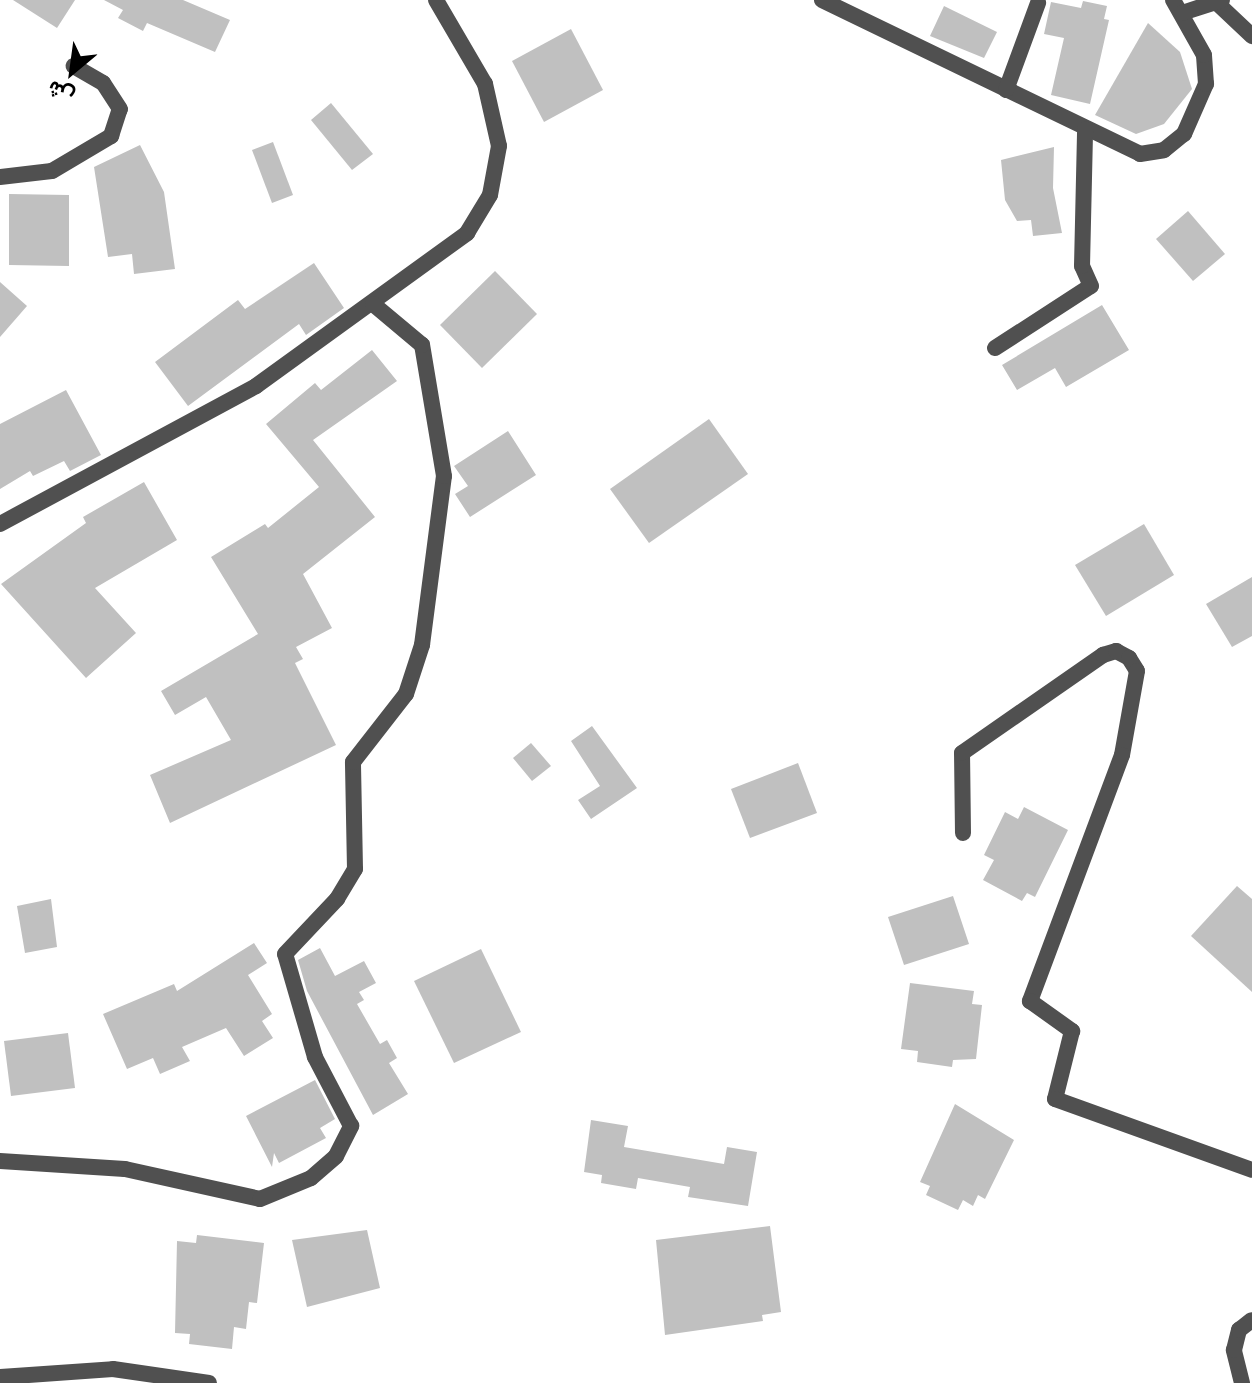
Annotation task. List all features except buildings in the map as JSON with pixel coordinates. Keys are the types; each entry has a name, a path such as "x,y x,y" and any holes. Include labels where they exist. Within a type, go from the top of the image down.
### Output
{"street":[{"path":"0,524 256,386 467,233 490,195 499,146 485,84 436,0"},
{"path":"822,0 1140,154 1164,150 1184,134 1206,84 1204,55 1177,6 1220,2 1252,36"},
{"path":"1006,90 1038,3"},
{"path":"0,177 52,171 111,136 120,109 103,83 73,66"},
{"path":"995,348 1091,286 1082,266 1085,129"},
{"path":"0,1161 125,1169 260,1199 311,1178 336,1156 351,1126 315,1057 285,954 343,892 355,869 353,762 406,694 422,645 444,476 422,345 373,304"},
{"path":"963,833 962,753 1103,655 1116,651 1129,658 1137,671 1122,755 1030,1001 1072,1031 1055,1099 1252,1170"},
{"path":"1242,1383 1234,1350 1239,1330 1252,1320"},
{"path":"0,1377 113,1369 209,1383"}]}
